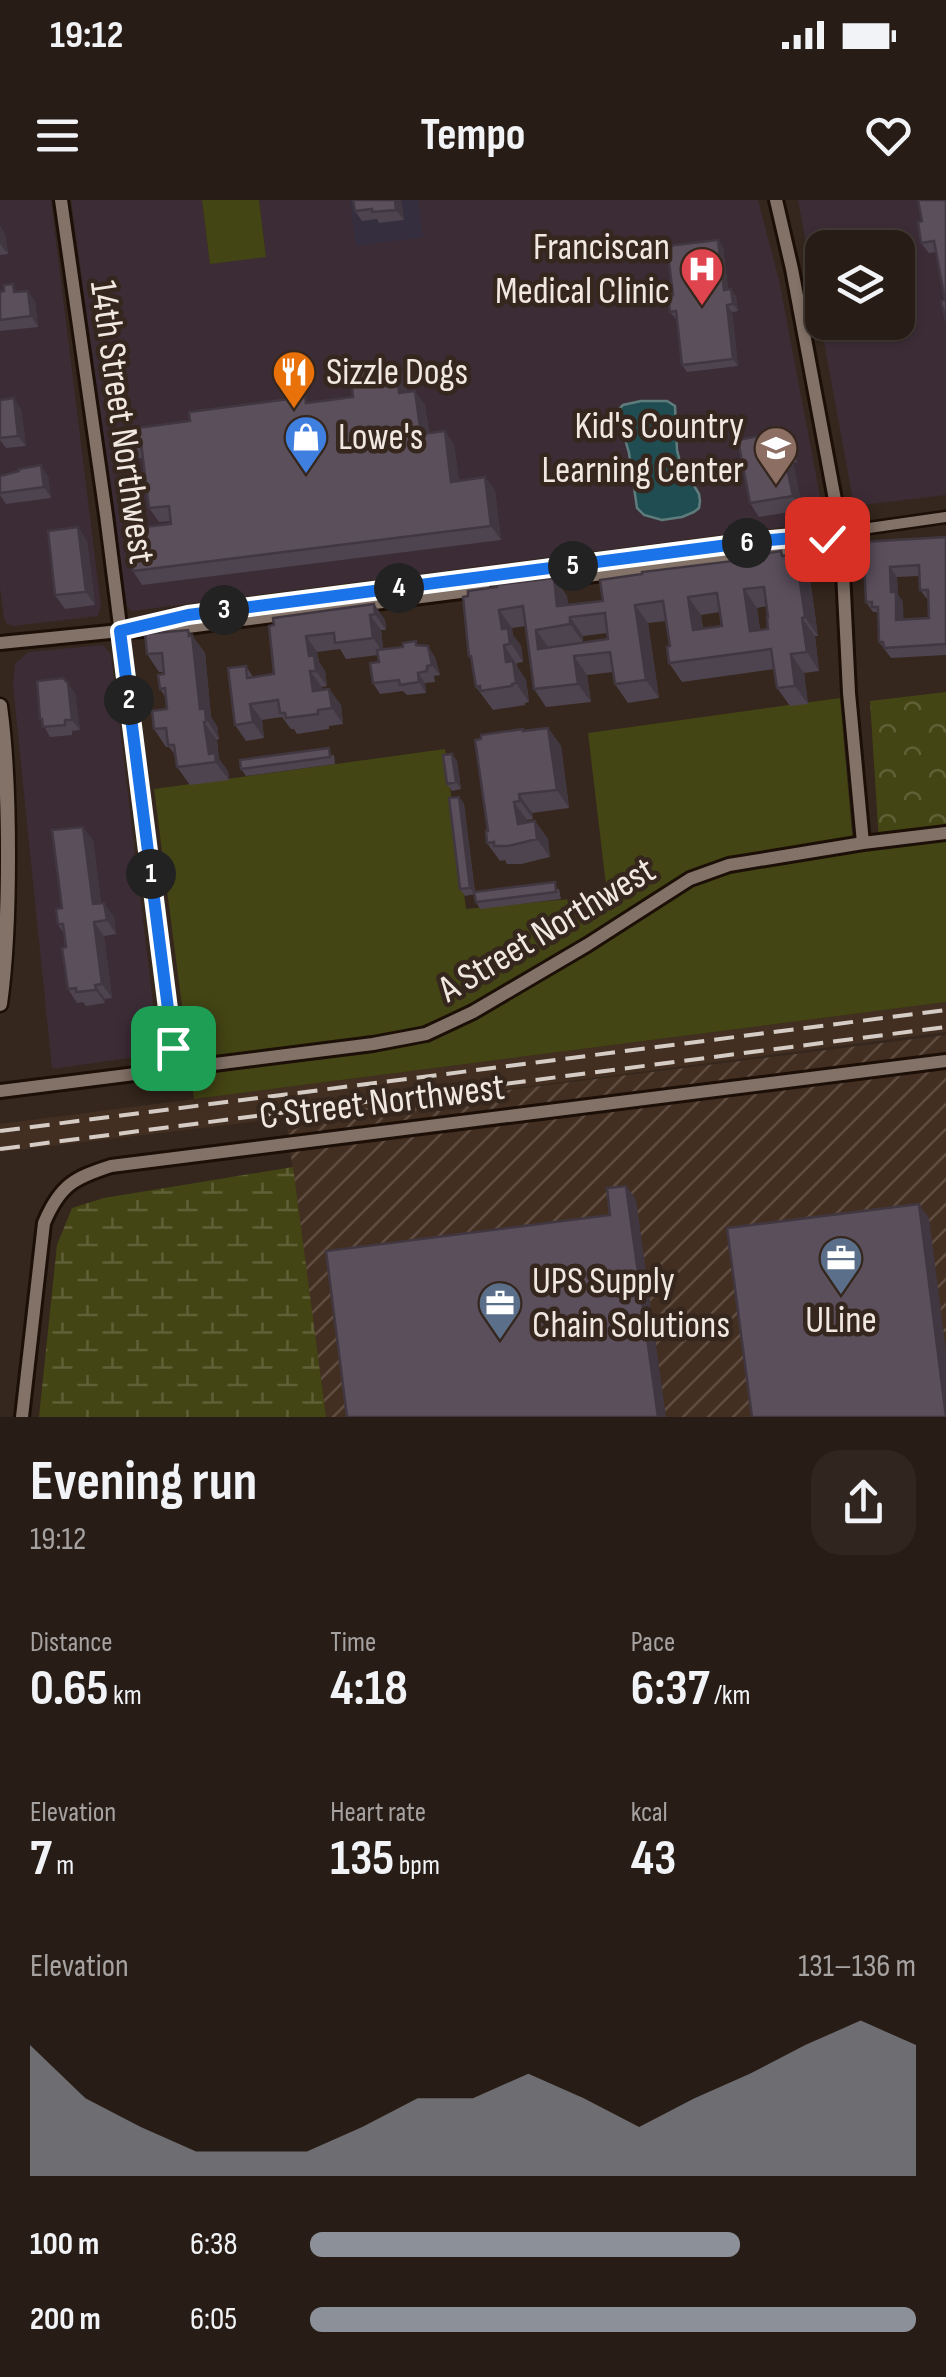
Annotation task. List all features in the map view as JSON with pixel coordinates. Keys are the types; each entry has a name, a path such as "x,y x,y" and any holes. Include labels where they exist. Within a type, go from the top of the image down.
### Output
{"main road":[{"path":"0,706 9,806 8,900 0,1004"}],"street":[{"name":"14th Street Northwest","path":"61,200 104,497 176,1068"},
{"path":"776,200 841,532 848,693 863,843"},
{"path":"0,642 172,630 798,550 817,547 841,532 946,517"},
{"name":"A Street Northwest","path":"0,1091 426,1034 473,1012 690,880 729,865 946,834"},
{"name":"C Street Northwest","path":"22,1417 44,1223 61,1193 80,1176 111,1166 946,1061"}],"shaded area":[{"path":"0,200 51,200 101,606 98,616 14,626 4,618 0,588"},
{"path":"71,200 202,200 210,263 266,256 259,200 758,200 779,280 823,512 815,523 132,611 127,607"},
{"path":"350,200 418,200 423,237 356,246"},
{"path":"798,200 946,200 946,495 854,506 824,340 915,340 915,230 805,230 805,238"},
{"path":"103,645 111,654 158,1045 136,1057 52,1069 13,685 15,664 28,652"},
{"path":"946,1002 946,1032 0,1152 0,1124"},
{"path":"946,1035 946,1417 326,1417 286,1118"}],"green space":[{"path":"202,200 259,200 266,257 210,264"},
{"path":"946,692 946,833 879,841 870,701"},
{"path":"840,698 853,844 946,834 946,1002 194,1099 154,789 445,749 466,909 570,899 606,885 588,733"},
{"path":"293,1167 326,1417 39,1417 57,1245 72,1208 104,1198"}],"water":[{"path":"667,401 675,406 680,462 700,501 699,508 682,517 662,520 644,515 637,508 629,453 617,411 623,405"}],"building":[{"path":"353,200 395,200 396,210 355,211"},
{"path":"918,200 946,200 946,321 934,241 921,243"},
{"path":"718,240 724,290 731,289 733,304 727,305 733,359 682,365 676,311 670,312 668,295 673,295 667,246"},
{"path":"13,284 14,292 28,291 31,316 0,320 0,292 4,285"},
{"name":"Lowe's","path":"396,363 399,393 415,391 421,434 445,431 451,482 485,477 491,526 133,571 127,529 171,524 169,506 149,508 141,443 117,446 115,431 190,421 189,412 305,397 306,403 353,397 350,369"},
{"path":"14,398 18,436 0,438 0,400"},
{"name":"Kid's Country Learning Center","path":"784,431 788,448 783,449 793,496 750,503 738,440"},
{"path":"41,465 44,487 0,493 0,476"},
{"path":"78,527 86,592 55,595 48,531"},
{"path":"946,537 946,644 884,648 883,642 879,642 878,607 866,602 863,542","holes":["919,565 920,590 928,590 929,618 896,620 896,592 891,592 890,567"]},
{"path":"781,551 782,556 789,555 790,562 797,561 807,652 791,654 795,686 777,688 771,649 669,663 663,601 635,605 646,680 615,684 610,652 574,656 578,684 534,689 523,606 499,610 502,629 508,628 506,662 513,661 516,683 480,691 480,686 476,687 463,597 468,596 468,591 554,578 557,606 603,601 600,580","holes":["764,587 768,629 750,631 744,589","717,593 722,626 693,630 688,597","605,613 608,639 538,649 536,630 570,624 570,617"]},
{"path":"374,604 375,614 370,615 373,638 335,643 334,633 306,636 309,656 314,655 316,671 310,671 313,691 329,689 332,708 286,718 285,713 280,713 278,700 250,704 253,722 235,725 228,668 246,666 247,678 274,674 269,626 274,625 273,618"},
{"path":"188,630 192,635 200,709 205,708 209,754 215,753 216,762 177,767 174,745 168,745 166,728 154,729 152,711 167,709 165,688 160,689 158,675 164,674 162,653 147,654 145,634"},
{"path":"416,641 416,645 428,646 432,665 418,673 419,682 373,683 370,663 379,662 377,650"},
{"path":"63,678 68,683 72,720 65,720 65,725 43,727 37,681"},
{"path":"548,728 557,790 519,794 520,801 514,802 518,824 535,821 537,839 508,846 487,843 475,740 481,739 481,735"},
{"path":"329,748 330,757 241,769 240,760"},
{"path":"452,754 456,782 447,784 443,755"},
{"path":"459,797 470,888 460,889 449,798"},
{"path":"83,827 93,904 104,903 107,920 94,922 102,984 95,985 96,990 76,992 76,988 68,989 63,924 58,924 56,909 62,908 52,830"},
{"path":"555,882 556,892 476,902 474,892"},
{"name":"UPS Supply Chain Solutions","path":"626,1186 658,1417 347,1417 326,1251 610,1215 607,1188"},
{"name":"ULine","path":"919,1204 946,1417 752,1417 727,1228"}],"railway":[{"path":"0,1131 946,1010"},
{"path":"0,1149 946,1027"}],"place":[{"name":"Franciscan Medical Clinic","path":"702,307"},
{"name":"Sizzle Dogs","path":"294,410"},
{"name":"Lowe's","path":"306,475"},
{"name":"Kid's Country Learning Center","path":"776,486"},
{"name":"ULine","path":"841,1296"},
{"name":"UPS Supply Chain Solutions","path":"500,1341"}],"route":[{"path":"173,1048 120,631 172,617 759,541 816,536 827,539"}]}
